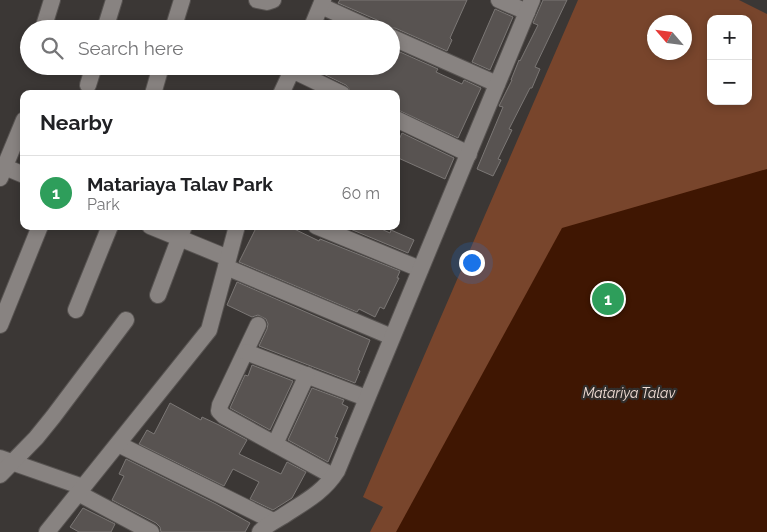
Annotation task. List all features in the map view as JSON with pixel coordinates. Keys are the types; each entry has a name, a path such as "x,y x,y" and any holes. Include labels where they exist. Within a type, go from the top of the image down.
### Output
{"street":[{"path":"46,20 52,0"},
{"path":"108,20 114,0"},
{"path":"176,20 182,0"},
{"path":"256,0 267,2 273,0"},
{"path":"260,532 273,521 320,492 329,484 333,476 530,6 499,0"},
{"path":"314,20 322,3 355,20"},
{"path":"400,41 497,84"},
{"path":"88,85 91,75"},
{"path":"153,90 158,75"},
{"path":"284,90 290,75"},
{"path":"305,75 331,90"},
{"path":"400,121 469,154"},
{"path":"20,129 2,170 20,174"},
{"path":"0,325 38,230"},
{"path":"76,310 108,230"},
{"path":"47,532 209,330 235,230"},
{"path":"326,230 420,269"},
{"path":"158,295 182,232 227,263 392,336"},
{"path":"0,475 6,460 53,417 126,320"},
{"path":"258,325 220,404 219,411 224,416 333,476"},
{"path":"246,352 366,398"},
{"path":"275,444 307,375"},
{"path":"118,444 273,521"},
{"path":"6,460 81,490 151,532"}],"shaded area":[{"name":"Matariya Talav","path":"578,0 739,0 767,14 767,532 370,532 383,507 363,497"}],"water":[{"name":"Matariya Talav","path":"767,169 767,532 396,532 562,228"}],"building":[{"path":"340,0 467,0 450,38 452,40 447,51 400,30 400,20 377,20 338,3"},
{"path":"543,0 567,0 535,67 540,69 532,88 530,88 509,129 512,130 498,159 501,160 493,176 477,169 503,107 499,106 512,80 519,60 538,25 533,23"},
{"path":"495,9 513,17 490,70 472,62"},
{"path":"400,52 438,69 436,72 462,84 464,80 481,88 458,138 400,111 400,90 350,90 346,85 325,75 400,75"},
{"path":"402,133 454,158 445,179 400,159 400,137"},
{"path":"255,230 296,230 319,241 320,239 400,271 397,278 399,278 384,309 380,307 375,317 359,309 357,312 239,262"},
{"path":"353,230 384,230 390,233 391,230 414,240 408,253"},
{"path":"237,282 370,340 355,383 259,346 267,329 266,319 258,315 252,317 227,305"},
{"path":"252,365 293,381 270,430 230,408 245,375 248,376"},
{"path":"312,388 344,400 342,404 348,407 335,437 338,438 328,462 288,440"},
{"path":"170,403 201,420 202,417 247,440 239,454 281,474 287,462 306,472 292,498 273,510 250,499 259,482 233,469 224,486 139,444 147,430 154,434"},
{"path":"126,459 250,523 245,532 161,532 160,527 156,523 112,500 124,476 119,474"},
{"path":"83,508 115,524 111,532 79,532 70,527"}],"place":[{"name":"Matariaya Talav Park","path":"608,299"}]}
